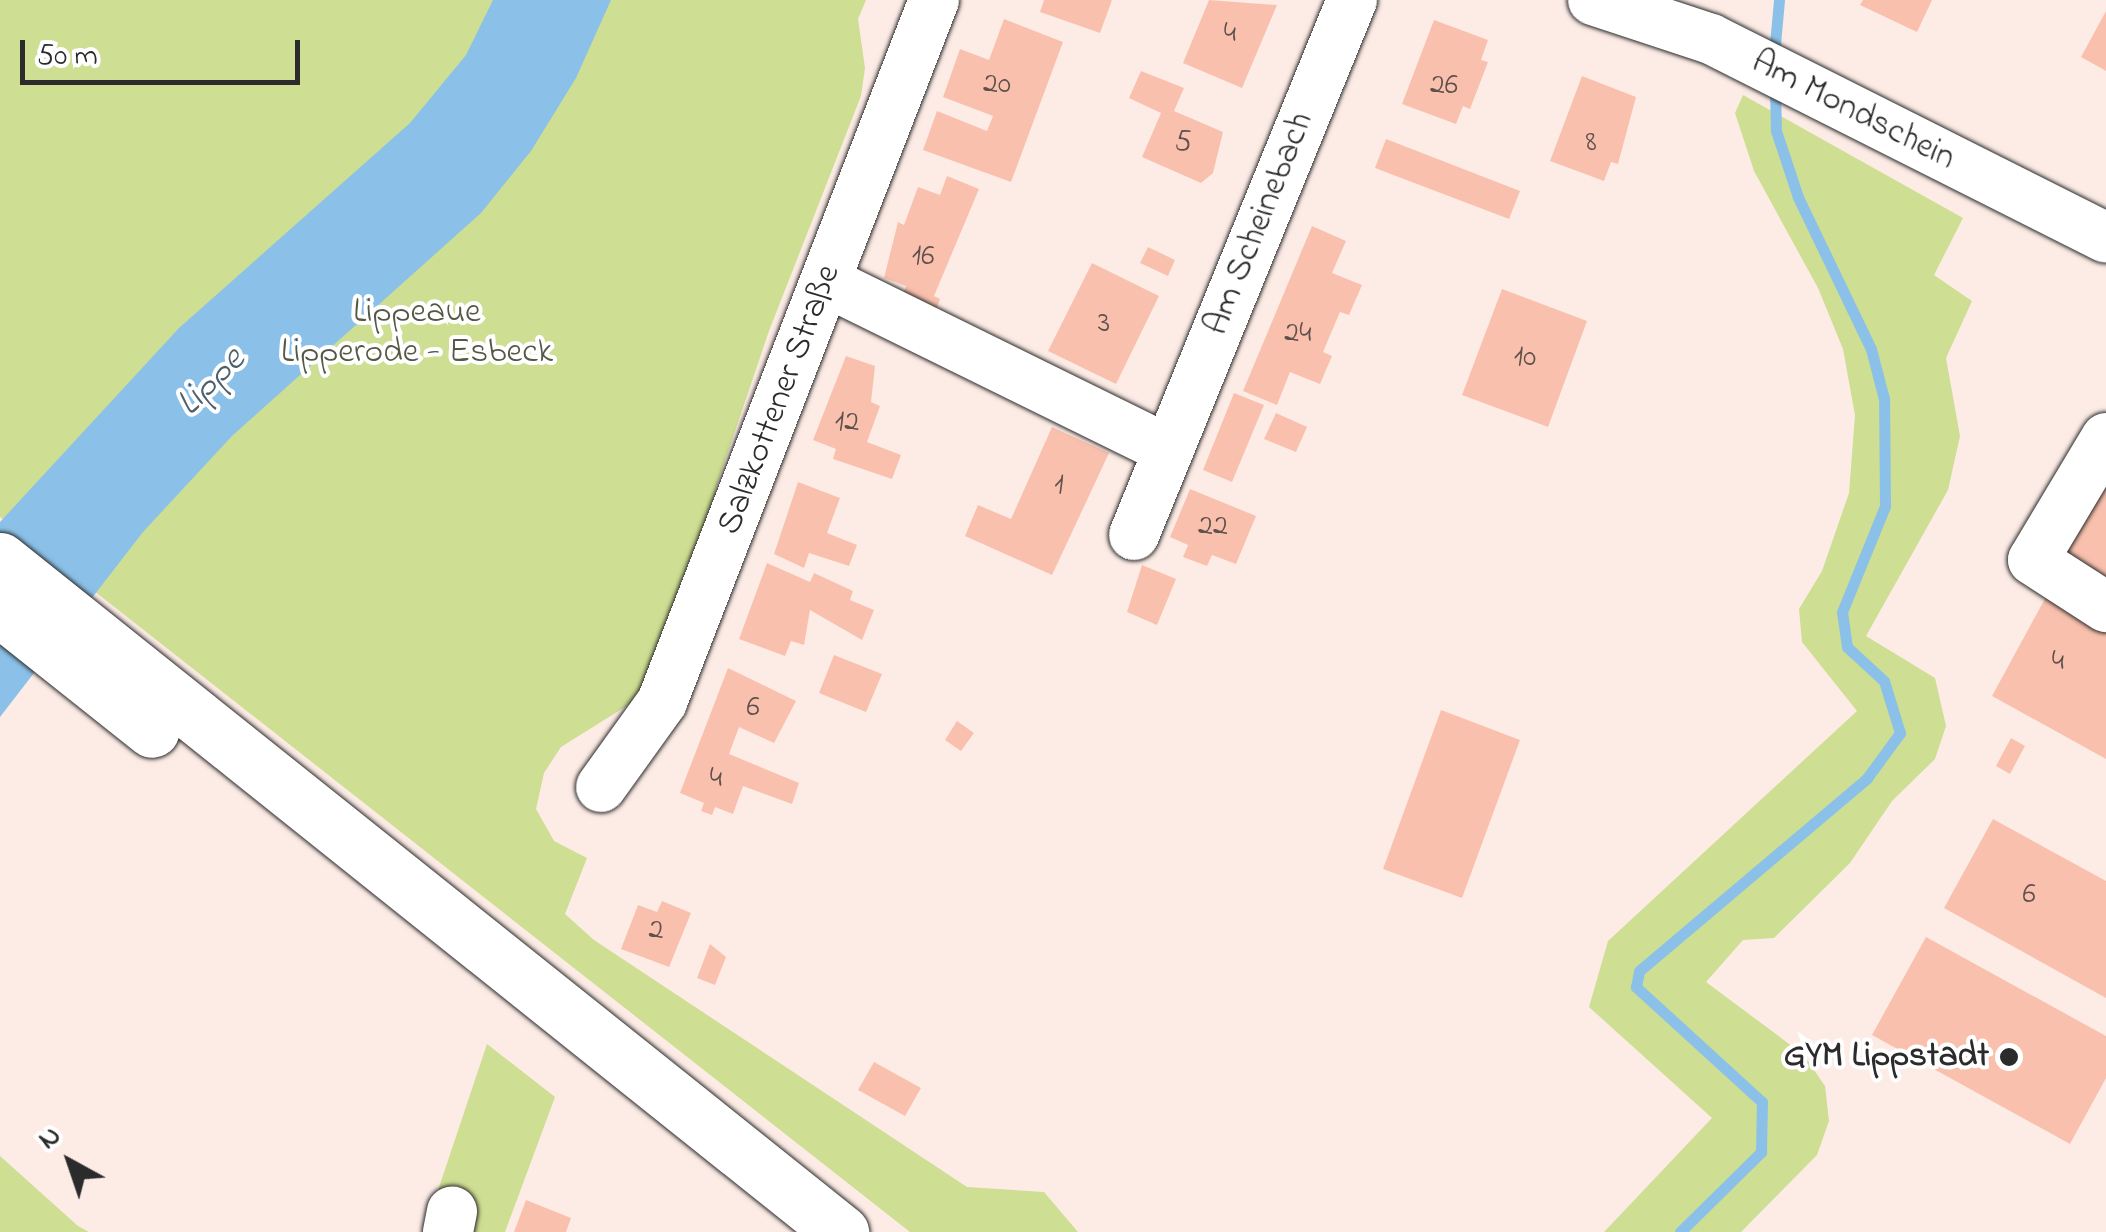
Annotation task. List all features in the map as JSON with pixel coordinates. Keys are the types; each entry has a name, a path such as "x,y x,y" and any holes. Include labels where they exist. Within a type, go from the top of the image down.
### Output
{"highway":[{"path":"0,560 234,771 779,1232"},
{"path":"0,609 234,771 840,1232"}],"street":[{"name":"Salzkottener Straße","path":"602,788 662,702 934,0"},
{"name":"Am Scheinebach","path":"1134,535 1352,0"},
{"name":"Am Mondschein","path":"1594,0 1755,61 2106,238"},
{"path":"827,282 1167,449"},
{"path":"2106,438 2034,560 2106,607"}],"green space":[{"name":"Lippeaue Lipperode - Esbeck","path":"0,0 866,0 858,19 865,68 861,96 769,331 715,490 719,498 641,697 561,747 544,773 536,809 554,841 587,858 565,914 594,940 967,1187 1044,1192 1078,1232 910,1232 0,517"},
{"path":"1743,95 1963,218 1934,275 1972,301 1946,358 1960,436 1948,490 1866,636 1935,678 1946,726 1935,759 1892,801 1850,863 1774,938 1743,940 1706,982 1804,1055 1825,1086 1829,1121 1817,1155 1741,1232 1604,1232 1712,1118 1589,1007 1608,941 1857,711 1802,642 1799,609 1822,571 1849,493 1855,415 1843,349 1818,288 1754,171 1735,113"},
{"path":"487,1044 555,1097 505,1232 424,1232"},
{"path":"0,1156 78,1226 89,1232 0,1232"}],"water":[{"name":"Lippe","path":"493,0 611,0 576,78 531,151 481,213 232,436 143,532 0,717 0,522 179,328 410,123 466,55"}],"building":[{"path":"1044,0 1112,0 1100,33 1040,12"},
{"path":"1209,0 1277,5 1242,88 1183,63"},
{"path":"1863,0 1932,0 1917,32 1860,5"},
{"path":"2106,11 2106,71 2081,57"},
{"path":"1004,19 1063,42 1011,182 923,150 937,111 987,131 993,116 943,97 960,49 989,60"},
{"path":"1434,20 1488,40 1481,60 1488,62 1470,109 1463,106 1456,124 1402,104"},
{"path":"1141,71 1184,88 1174,111 1223,132 1213,173 1201,183 1142,157 1161,113 1129,98"},
{"path":"1582,76 1636,97 1618,164 1611,162 1604,181 1550,161"},
{"path":"1386,139 1520,191 1509,219 1375,168"},
{"path":"947,176 979,189 934,296 940,299 933,320 899,305 906,286 884,278 898,222 904,225 918,187 940,195"},
{"path":"1312,226 1346,241 1332,273 1362,285 1349,315 1340,312 1323,352 1332,356 1320,384 1290,372 1277,405 1243,391"},
{"path":"1148,247 1175,260 1168,276 1140,263"},
{"path":"1092,263 1159,296 1116,384 1048,351"},
{"path":"1502,289 1587,321 1548,427 1462,395"},
{"path":"846,356 875,366 871,402 880,406 867,442 901,455 892,479 833,459 836,449 813,440"},
{"path":"1234,393 1264,405 1232,482 1203,470"},
{"path":"1276,413 1307,427 1296,452 1264,439"},
{"path":"1052,427 1109,453 1052,575 965,536 978,505 1011,519"},
{"path":"2106,457 2106,590 2050,560"},
{"path":"798,482 840,498 827,533 857,545 849,566 809,553 804,568 774,554"},
{"path":"1190,489 1256,516 1236,564 1212,555 1207,566 1183,557 1188,545 1170,537"},
{"path":"767,563 810,582 814,573 853,591 850,600 874,610 862,640 810,610 804,645 791,641 785,656 739,639"},
{"path":"1142,565 1176,579 1157,625 1127,612"},
{"path":"2047,595 2106,628 2106,759 1992,696"},
{"path":"834,655 882,674 866,712 819,693"},
{"path":"728,668 796,701 774,743 739,727 729,754 799,783 792,804 743,786 733,814 715,807 712,815 701,811 704,803 680,793"},
{"path":"1441,710 1520,740 1462,898 1383,869"},
{"path":"957,721 974,733 961,751 945,740"},
{"path":"2011,738 2025,746 2010,774 1996,766"},
{"path":"1993,819 2106,881 2106,998 1944,908"},
{"path":"662,901 691,913 669,967 621,949 638,905 657,912"},
{"name":"GYM Lippstadt","path":"1926,937 2106,1036 2106,1078 2070,1144 1872,1035"},
{"path":"710,944 726,957 715,985 697,978"},
{"path":"874,1062 921,1088 905,1116 858,1090"},
{"path":"526,1200 571,1218 566,1232 514,1232"}],"waterway":[{"path":"1774,55 1779,0"},
{"path":"1680,1232 1761,1152 1762,1102 1636,987 1639,971 1867,778 1900,733 1884,681 1847,647 1842,612 1885,506 1884,399 1871,349 1798,197 1776,131 1775,88"}],"place":[{"name":"GYM Lippstadt","path":"2009,1057"}]}
